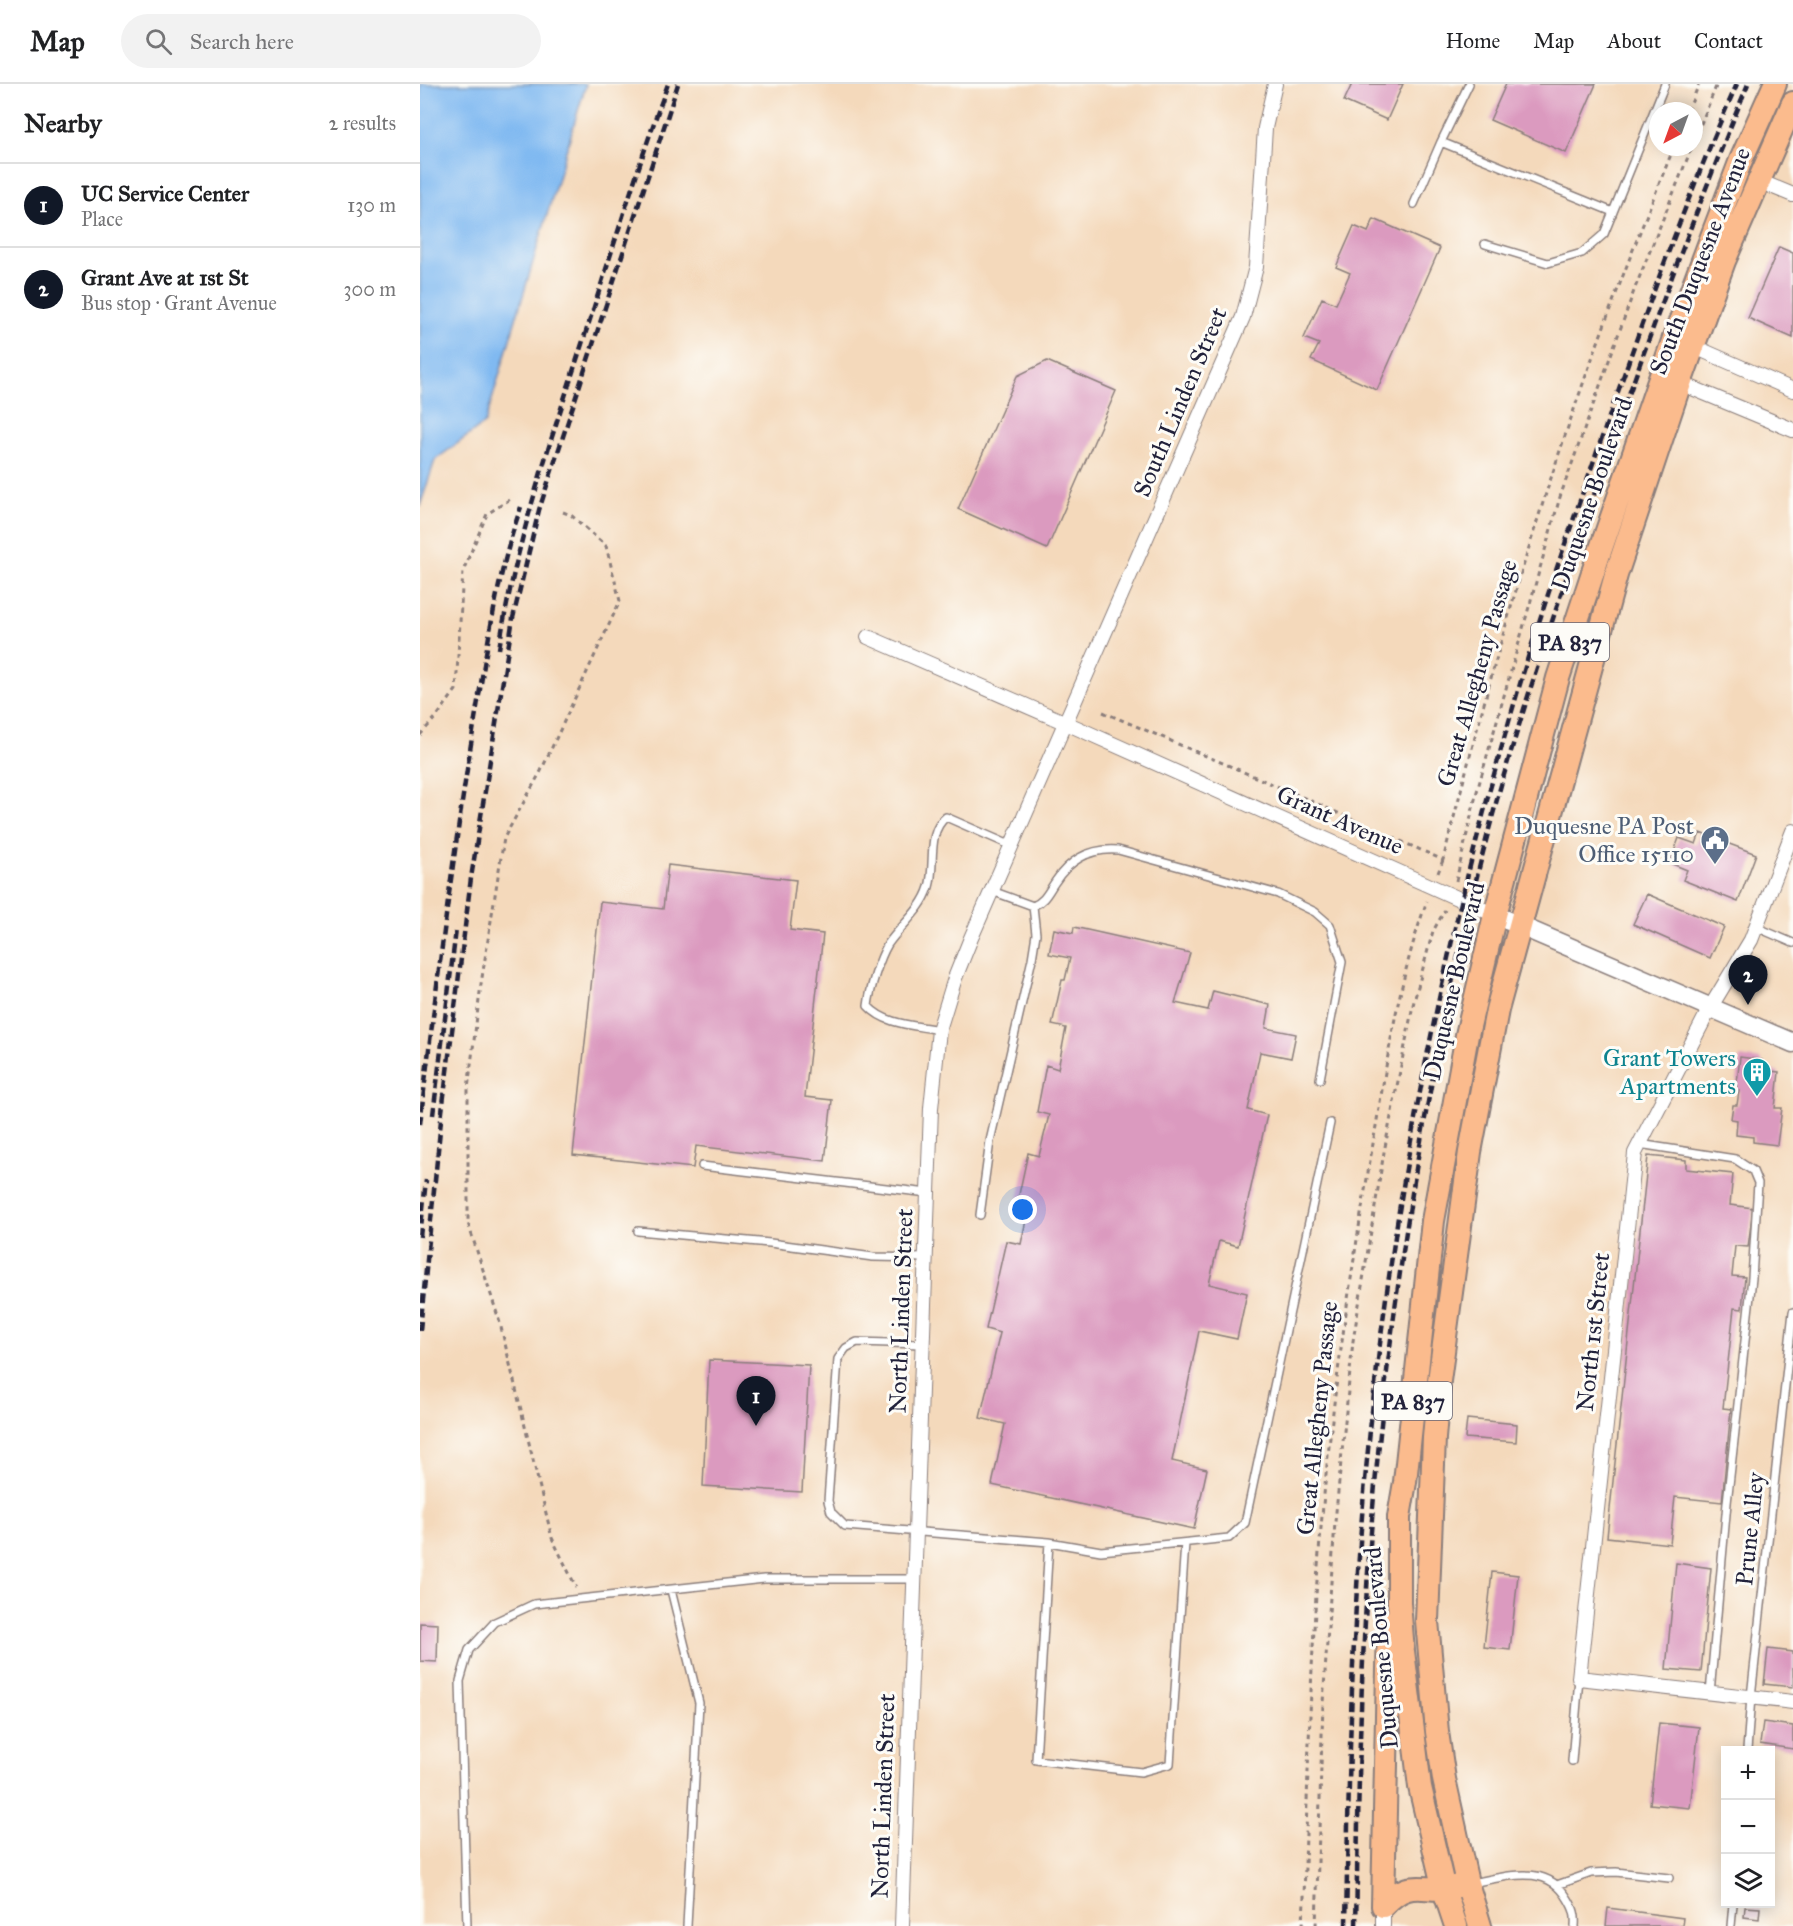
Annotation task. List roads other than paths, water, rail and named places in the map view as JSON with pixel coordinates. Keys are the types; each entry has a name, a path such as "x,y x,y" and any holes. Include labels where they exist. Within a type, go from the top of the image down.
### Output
{"main road":[{"name":"PA 837","path":"1684,343 1741,160 1775,84"},
{"name":"South Duquesne Avenue","path":"1519,925 1541,854 1671,379 1684,343 1724,261 1793,103"},
{"name":"Duquesne Boulevard","path":"1456,1926 1444,1890 1420,1787 1400,1603 1399,1517 1406,1482 1433,1221 1467,1035 1495,915 1558,678 1671,379"},
{"name":"Duquesne Boulevard","path":"1480,1926 1467,1884 1444,1779 1427,1621 1439,1381 1470,1152 1497,1010 1519,925"},
{"path":"1383,1916 1388,1633 1399,1517 1414,1497 1432,1493"},
{"path":"1383,1916 1399,1891 1409,1887 1420,1886 1444,1890 1467,1884"}],"street":[{"name":"South Linden Street","path":"1066,723 1243,316 1256,267 1265,128 1275,84"},
{"path":"1759,181 1793,195"},
{"path":"1684,343 1793,390"},
{"path":"1671,379 1793,430"},
{"name":"Grant Avenue","path":"868,638 1066,723 1452,897 1793,1043"},
{"name":"North Linden Street","path":"902,1926 927,1193 931,1108 939,1030 955,978 1066,723"},
{"name":"North 1st Street","path":"1579,1678 1635,1152 1710,1008 1751,940 1793,831"},
{"path":"1579,1678 1793,1702"}],"lane":[{"path":"1414,204 1468,84"},
{"path":"1485,244 1548,263 1582,253 1604,234 1665,84"},
{"path":"1441,142 1613,212"},
{"path":"939,1030 886,1019 868,1006 869,994 887,946 922,902 929,887 934,839 939,823 946,817 1012,846"},
{"path":"992,891 1033,906 1039,904 1047,896 1066,866 1078,858 1105,849 1118,850 1242,882 1278,894 1315,912 1330,925 1342,962 1320,1079"},
{"path":"980,1215 990,1141 1032,959 1036,934 1033,906"},
{"path":"1756,927 1793,943"},
{"path":"922,1344 857,1342 846,1348 838,1359 828,1501 831,1512 845,1526 1049,1542 1101,1551 1229,1538 1245,1523 1330,1123"},
{"path":"1639,1144 1735,1159 1753,1171 1758,1183 1752,1278 1727,1503 1710,1693"},
{"path":"702,1166 927,1193"},
{"path":"638,1231 770,1243 873,1257 925,1258"},
{"name":"Prune Alley","path":"1747,1746 1793,1312"},
{"path":"1049,1542 1036,1760 1141,1772 1170,1764 1185,1543"},
{"path":"467,1926 460,1681 469,1650 495,1622 534,1604 764,1579 913,1580"},
{"path":"671,1590 699,1703 687,1926"},
{"path":"1572,1761 1579,1678"},
{"path":"1557,1885 1591,1873 1616,1872 1669,1878"},
{"path":"1467,1884 1531,1874 1547,1878 1557,1885 1575,1911 1575,1926"},
{"path":"1731,1926 1733,1908"}],"water":[{"path":"420,84 586,84 485,423 435,460 420,506"}],"railway":[{"path":"499,649 514,572 545,459 668,84"},
{"path":"420,1330 441,1120 471,878 513,618 539,510 678,84"},
{"path":"1346,1926 1352,1683 1363,1501 1393,1249 1426,1059 1469,870 1493,777 1539,623 1649,305 1682,216 1737,84"},
{"path":"1356,1926 1362,1676 1377,1459 1408,1217 1445,1017 1501,785 1549,631 1598,482 1639,368 1748,84"},
{"path":"420,1124 459,820 488,639 505,559 521,507"},
{"path":"433,1115 456,930"},
{"path":"420,1237 426,1180"}],"place":[{"name":"Duquesne PA Post Office 15110","path":"1715,866"},
{"name":"Grant Ave at 1st St","path":"1748,1005"},
{"name":"Grant Towers Apartments","path":"1757,1098"},
{"name":"UC Service Center","path":"756,1426"}]}
